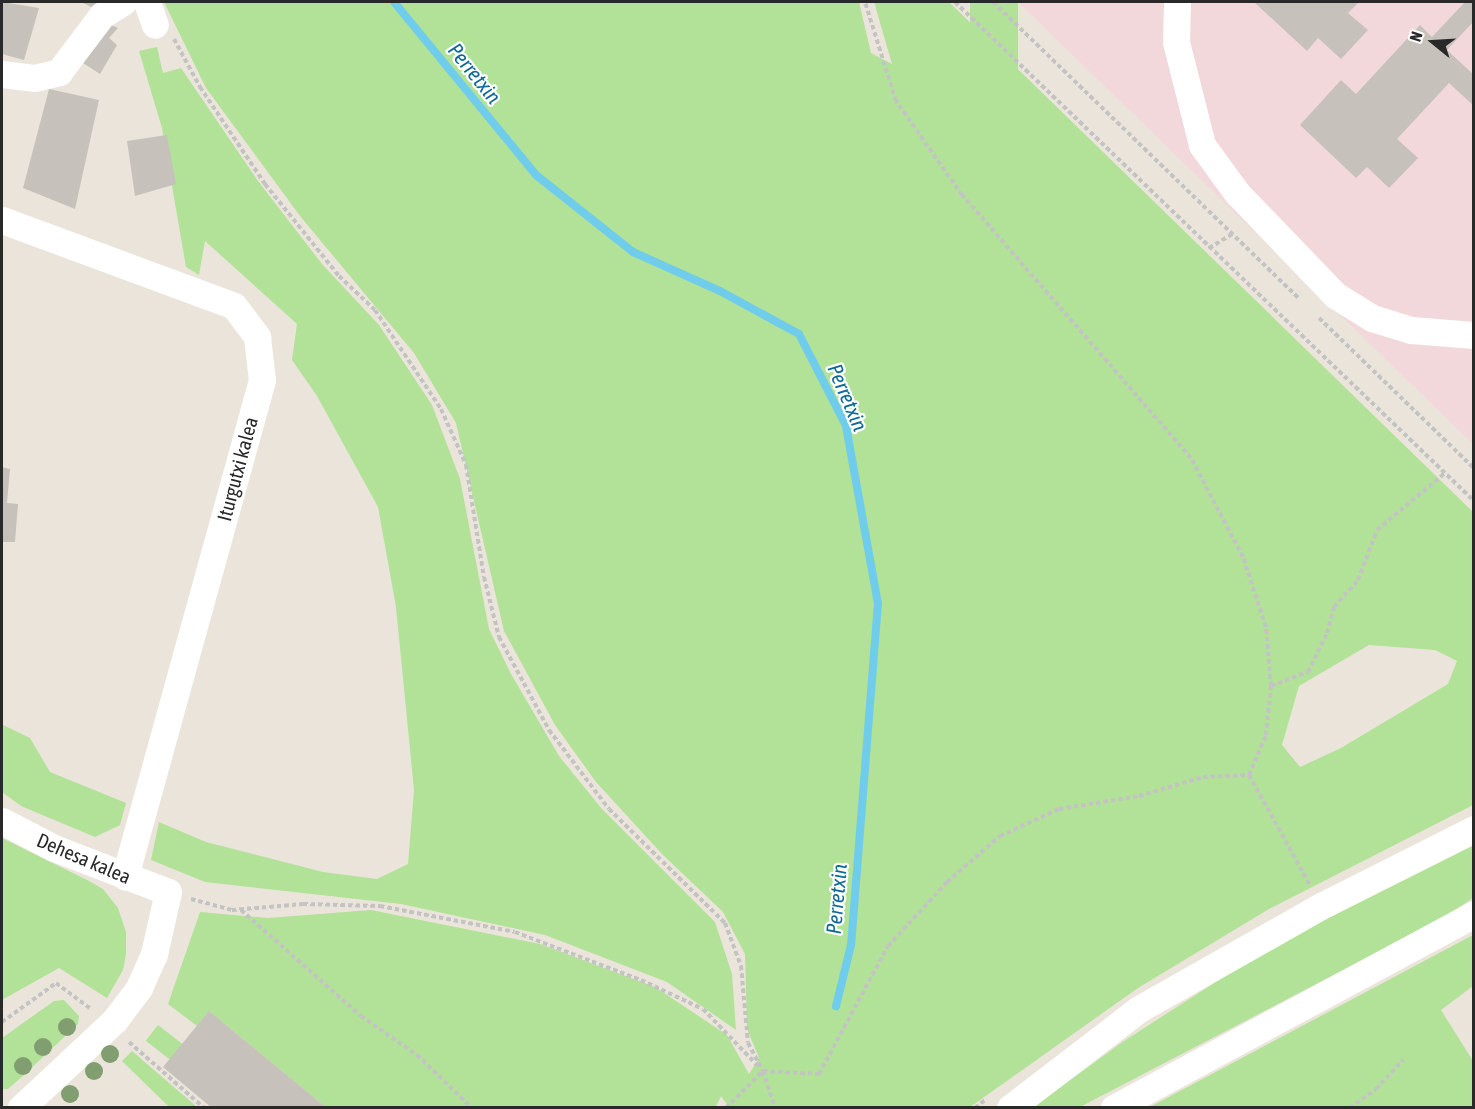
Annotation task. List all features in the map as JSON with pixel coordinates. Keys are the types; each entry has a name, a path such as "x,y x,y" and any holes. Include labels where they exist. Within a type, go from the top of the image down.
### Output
{"street":[{"path":"2,74 34,78 59,72 102,15 123,2"},
{"path":"1177,2 1176,42 1202,145 1237,193 1335,295 1372,318 1411,330 1473,335"},
{"name":"Iturgutxi kalea","path":"2,220 234,306 257,337 262,380 125,876"},
{"name":"Dehesa kalea","path":"2,821 54,848 168,892"},
{"path":"1010,1107 1139,1009 1323,905 1473,829"},
{"path":"21,1107 122,1031 154,954 168,892"},
{"path":"1114,1107 1473,914"}],"path":[{"path":"865,2 896,101 962,195 1191,458 1243,557 1266,627 1271,686 1266,735 1249,775"},
{"path":"955,2 1473,501"},
{"path":"993,2 1301,301"},
{"path":"151,13 170,31 200,87 265,184 339,276 375,310 441,409 466,465 484,577 499,637 549,730 609,809 725,923 741,966 748,1043 763,1071 775,1107"},
{"path":"1209,248 1232,234"},
{"path":"1310,309 1473,468"},
{"path":"1271,686 1308,672 1327,633 1334,607 1358,580 1377,530 1445,473"},
{"path":"168,892 240,909 303,904 380,906 515,932 641,980 703,1008 763,1071 819,1074 888,946 947,882 1000,836 1059,809 1139,796 1203,777 1249,775"},
{"path":"1249,775 1311,888"},
{"path":"240,909 361,1016 425,1062 472,1107"},
{"path":"2,1022 56,983 122,1031 204,1107"},
{"path":"1350,1107 1376,1089 1403,1060"},
{"path":"726,1107 763,1071"}],"shaded area":[{"path":"1018,2 1473,2 1473,444"}],"green space":[{"path":"164,2 859,2 871,53 892,64 874,2 949,2 1473,512 1473,805 1269,909 1138,988 970,1107 730,1108 721,1096 715,1108 329,1108 209,1011 197,1026 168,1004 200,912 268,918 371,910 540,944 655,987 727,1035 749,1074 759,1058 747,1029 745,954 723,912 662,854 596,782 555,725 504,631 456,423 414,353 300,216 206,88","holes":["1369,645 1435,650 1457,661 1448,684 1341,748 1300,767 1282,745 1299,686"]},
{"path":"970,2 1018,2 1018,705 970,705"},
{"path":"157,47 163,73 181,68 258,181 322,264 379,325 432,405 460,479 489,629 511,674 559,756 602,809 715,922 732,974 736,1030 667,982 545,935 401,904 205,882 151,860 159,822 206,842 323,872 377,879 408,864 414,790 396,607 378,507 317,396 292,360 297,324 205,241 199,275 186,267 162,128 139,51"},
{"path":"3,725 30,738 50,772 126,803 120,825 95,837 21,806 2,792"},
{"path":"2,838 103,889 118,908 126,932 126,954 123,970 107,998 59,968 2,1000"},
{"path":"1473,844 1473,898 1443,918 1080,1107 1032,1108 1121,1043 1267,949"},
{"path":"1473,935 1473,986 1441,1010 1473,1061 1473,1107 1150,1107"},
{"path":"64,1000 79,1016 78,1024 8,1089 2,1089 2,1038 54,1001"},
{"path":"158,1025 182,1044 170,1060 146,1041"},
{"path":"132,1051 197,1107 169,1107 122,1061"}],"building":[{"path":"2,2 39,8 24,60 2,54"},
{"path":"81,2 111,2 100,11"},
{"path":"1254,2 1359,2 1348,13 1368,30 1341,59 1318,38 1307,51"},
{"path":"1465,2 1474,2 1474,21 1447,50 1474,75 1474,106 1449,83 1397,139 1418,158 1389,188 1367,167 1356,178 1300,125 1341,80 1356,94 1420,25 1432,37"},
{"path":"111,25 118,28 109,38 117,45 100,74 80,61"},
{"path":"49,89 99,100 75,209 23,188"},
{"path":"167,135 176,184 135,196 127,141"},
{"path":"2,467 10,469 7,503 18,504 15,542 2,542"},
{"path":"209,1011 329,1108 212,1108 163,1067"}],"waterway":[{"name":"Perretxin","path":"394,2 536,175 633,252 720,291 799,334 846,426 878,603 851,945 836,1006"}]}
